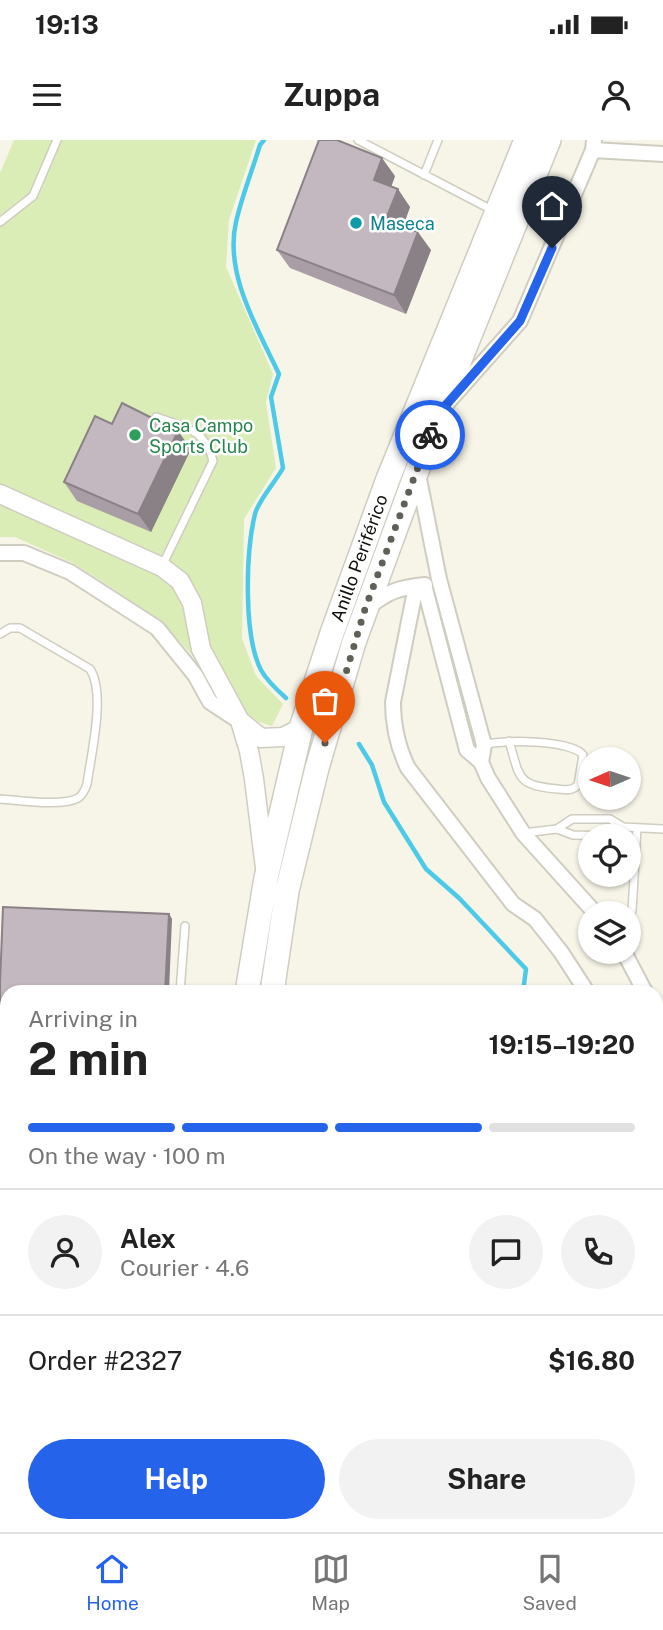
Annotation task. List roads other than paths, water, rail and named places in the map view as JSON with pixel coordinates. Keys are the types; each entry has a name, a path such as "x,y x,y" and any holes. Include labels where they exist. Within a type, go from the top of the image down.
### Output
{"highway":[{"name":"Anillo Periférico","path":"248,985 266,878 301,728 332,633 388,479 526,140"},
{"name":"Anillo Periférico","path":"273,985 287,891 321,755 365,609 438,414 550,140"}],"street":[{"path":"438,414 520,321 594,145 663,154"},
{"path":"417,469 439,579 484,745 481,762"},
{"path":"0,494 162,566 180,581 192,603 201,649 240,721 249,751 266,878"},
{"path":"0,553 24,553 70,572 157,628 195,675 210,702 240,721 252,734 261,738 283,737 301,728"},
{"path":"365,609 386,593 439,579"},
{"path":"420,586 467,750 481,762 488,778 523,833 584,901"},
{"path":"420,586 393,702 399,751 408,768 513,904 535,919 582,985"},
{"path":"630,964 641,985"}],"lane":[{"path":"0,222 33,196 58,140"},
{"path":"358,140 368,142 496,212"},
{"path":"424,175 438,140"},
{"path":"156,417 197,432 211,449 213,461 162,566"},
{"path":"0,634 10,628 20,628 90,669 96,677 97,704 87,784 83,794 76,800 65,802 0,799"},
{"path":"484,745 509,741 580,750 583,755 578,785 570,790 527,784 519,774 509,741"},
{"path":"523,833 557,829 572,819 610,819 618,824"},
{"path":"641,828 663,829"},
{"path":"557,829 578,835"},
{"path":"181,985 185,926"}],"waterway":[{"path":"264,140 241,203 234,242 235,261 245,301 279,374 271,397 283,468 255,514 248,593 255,655 266,678 286,698"},
{"path":"359,744 372,765 384,802 426,869 459,898 526,969 524,985"}],"place":[{"name":"Maseca","path":"356,223"},
{"name":"Casa Campo Sports Club","path":"135,435"}]}
